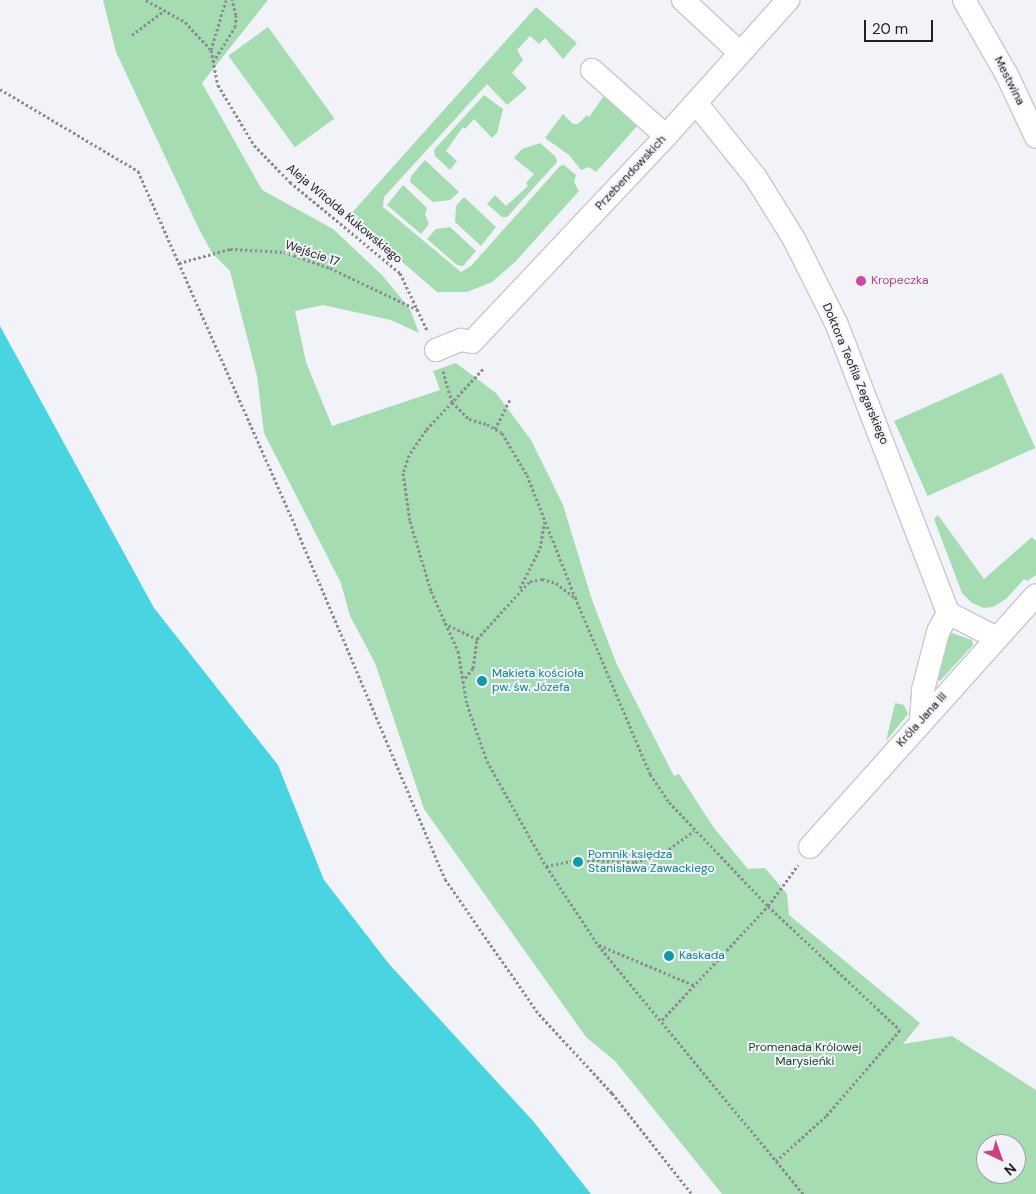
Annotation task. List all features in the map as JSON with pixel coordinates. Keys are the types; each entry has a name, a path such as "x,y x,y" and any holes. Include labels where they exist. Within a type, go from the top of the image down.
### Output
{"street":[{"path":"683,0 740,53"},
{"name":"Przebendowskich","path":"436,350 461,340 472,342 666,136 788,0"},
{"name":"Mestwina","path":"964,0 1007,75 1036,137"},
{"path":"592,70 666,136"},
{"name":"Doktora Teofila Zegarskiego","path":"696,103 756,178 794,239 837,324 948,613"},
{"name":"Króla Jana III","path":"810,847 1036,594"},
{"path":"921,721 923,690 938,632 948,613 998,638"}],"path":[{"path":"146,0 185,22 211,50"},
{"path":"211,50 226,0"},
{"path":"212,63 234,27 236,15 232,0"},
{"path":"132,35 164,11"},
{"name":"Aleja Witolda Kukowskiego","path":"211,50 212,63 218,85 254,145 290,182 400,273 418,310"},
{"path":"0,89 138,171 445,879 539,1014 612,1093 692,1194"},
{"name":"Wejście 17","path":"179,263 230,249 284,252 330,268 404,305 418,310"},
{"path":"483,369 426,430 409,455 403,473 410,521 431,591 458,651 467,704 487,761 546,866 598,945 662,1020 803,1194"},
{"path":"495,429 510,400"},
{"path":"452,402 469,419 495,429 509,441 528,475 575,597 650,774 694,831 768,906 900,1030 826,1116 776,1161"},
{"path":"464,679 473,668 478,639 518,590 540,548 545,520"},
{"path":"518,590 530,581 542,579 556,583 575,597"},
{"path":"444,623 478,639"},
{"path":"546,866 576,860 634,862 665,852 694,831"},
{"path":"662,1020 696,986 768,906 810,847"},
{"path":"598,945 696,986"}],"green space":[{"name":"Promenada Królowej Marysieńki","path":"103,0 268,0 202,83 262,190 333,229 382,275 410,309 419,333 391,320 323,305 295,311 306,362 332,426 440,390 433,371 456,363 496,393 531,440 563,505 592,600 617,665 674,776 679,774 714,828 748,869 765,868 787,894 789,915 920,1023 903,1044 952,1036 1036,1090 1036,1194 722,1194 615,1061 586,1037 424,809 375,663 350,616 341,583 264,433 257,376 230,271 212,253 116,52"},
{"path":"536,7 577,43 563,59 545,38 539,44 530,36 517,50 523,60 512,73 527,88 507,105 487,84 384,197 383,207 461,272 471,266 560,166 564,165 576,175 574,182 579,191 515,262 492,282 467,292 437,292 349,216"},
{"path":"268,27 334,118 295,147 228,56"},
{"path":"606,93 639,124 596,172 589,167 581,170 569,155 545,138 563,114 573,124 578,124 587,115 589,117"},
{"path":"484,95 503,109 497,133 492,138 474,119 465,129 463,127 446,151 457,161 450,170 435,156 434,150"},
{"path":"540,143 556,157 557,162 507,217 502,217 487,204 495,195 506,206 528,186 526,183 534,174 514,158 522,149"},
{"path":"425,160 459,192 450,200 433,202 410,182 411,176"},
{"path":"403,185 427,208 425,214 429,224 421,234 387,205"},
{"path":"464,197 496,227 481,246 455,222 456,206"},
{"path":"450,227 476,251 463,266 457,265 427,239 436,229"},
{"path":"1002,373 1035,448 928,496 894,421"},
{"path":"938,515 984,579 1032,537 1036,541 1036,575 1027,581 1024,579 1006,599 993,607 984,608 972,603 962,593 934,519"},
{"path":"952,633 972,640 973,645 940,681 935,679 948,634"},
{"path":"895,703 904,705 908,714 886,741"}],"water":[{"path":"0,326 154,608 278,765 324,880 389,964 533,1121 591,1194 0,1194"}],"place":[{"name":"Kropeczka","path":"861,281"},
{"name":"Makieta kościoła pw. św. Józefa","path":"482,681"},
{"name":"Pomnik księdza Stanisława Zawackiego","path":"578,862"},
{"name":"Kaskada","path":"669,956"}]}
